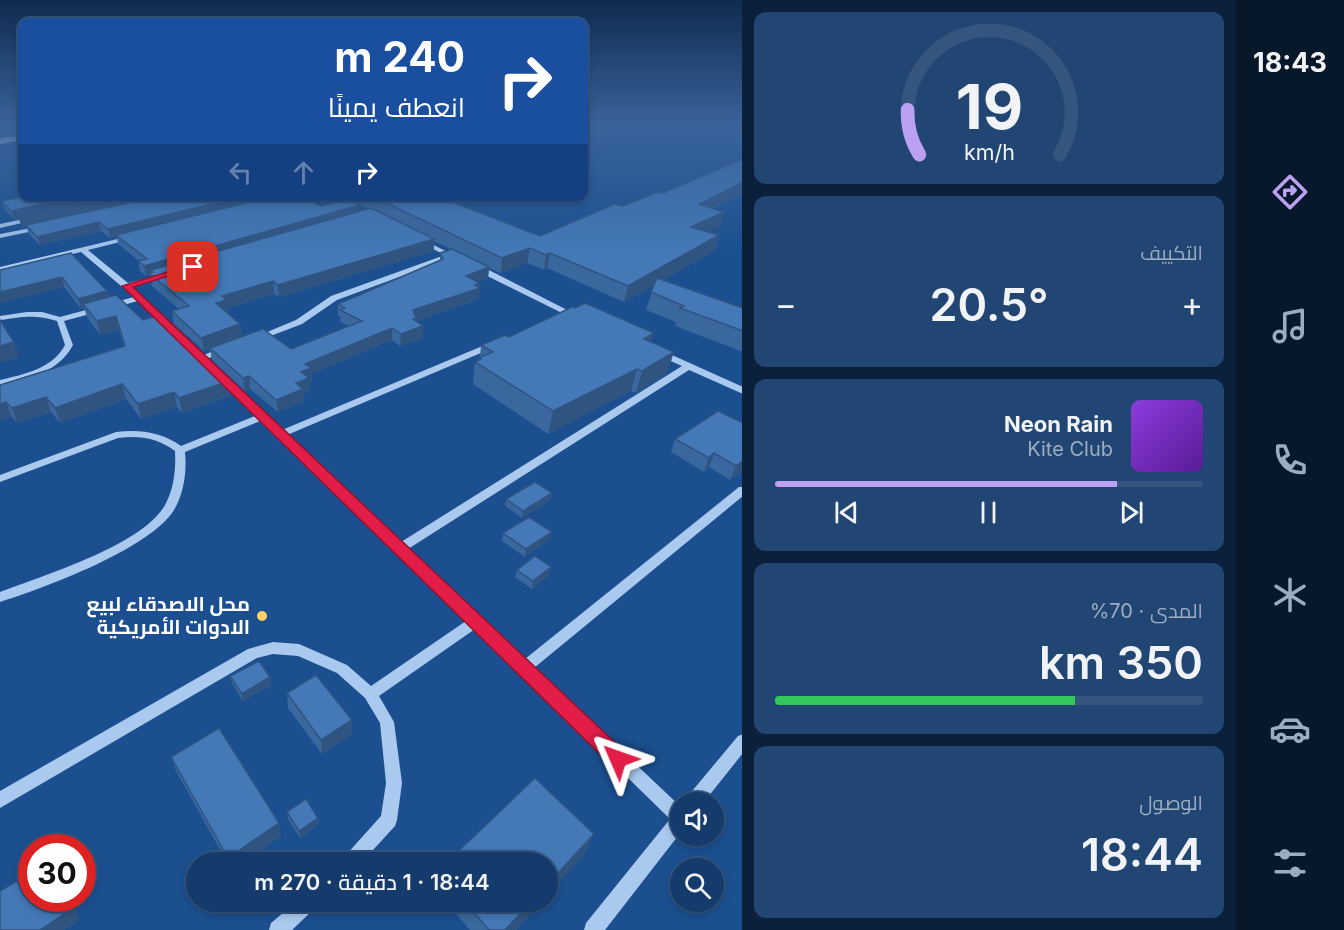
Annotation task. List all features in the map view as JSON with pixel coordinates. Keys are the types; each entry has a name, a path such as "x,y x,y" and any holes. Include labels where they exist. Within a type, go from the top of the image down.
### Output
{"street":[{"path":"341,201 360,211"},
{"path":"0,226 45,217"},
{"path":"0,236 54,225"},
{"path":"0,269 139,235"},
{"path":"410,236 462,261"},
{"path":"82,249 127,286 173,331"},
{"path":"244,343 299,322 334,298 451,255"},
{"path":"473,266 580,317"},
{"path":"127,286 171,274"},
{"path":"0,318 42,314 60,320 140,298"},
{"path":"558,317 569,313"},
{"path":"0,383 50,367 65,356 69,345 60,320"},
{"path":"282,434 503,341"},
{"path":"233,347 198,355 670,808"},
{"path":"656,351 742,391"},
{"path":"399,549 688,366"},
{"path":"180,450 262,417"},
{"path":"0,479 125,433 147,434 171,442 180,450 182,462 169,508 153,526 128,545 0,597"},
{"path":"523,669 742,490"},
{"path":"370,694 475,622"},
{"path":"0,800 254,653 273,648 299,650 342,669 370,694 387,722 394,783 388,820 360,852"},
{"path":"702,792 742,741"},
{"path":"592,930 670,832"},
{"path":"278,930 298,912"}],"building":[{"path":"719,169 742,169 742,182 699,204 724,212 691,227 719,235 628,286 550,253 546,255 530,248 502,258 382,201 450,201 540,236 615,204 623,206 658,192 663,193"},
{"path":"18,198 18,201 57,201 11,211 2,201"},
{"path":"97,201 101,201 19,219"},
{"path":"137,201 224,201 108,229 99,222 37,237 26,225"},
{"path":"254,201 310,201 321,206 339,201 351,201 360,205 144,266 138,261 147,259 116,235"},
{"path":"371,208 434,239 278,285 273,281 222,296 227,300 216,303 240,324 201,338 172,311 189,306 149,273 153,272 151,270"},
{"path":"452,249 489,267 466,276 480,283 475,285 480,288 413,310 416,318 413,319 423,326 401,334 392,328 305,364 311,368 301,372 309,378 296,383 303,389 276,400 249,376 243,378 210,348 263,329 291,349 362,321 340,310 345,308 338,304 443,259 440,253"},
{"path":"71,253 107,291 78,299 62,277 0,292 0,270"},
{"path":"657,278 742,308 742,331 680,308 684,306 651,292"},
{"path":"116,295 143,320 160,315 229,381 179,398 174,392 138,404 122,384 55,408 46,397 12,408 6,402 0,404 0,385 125,346 116,316 97,321 83,304"},
{"path":"585,303 654,333 644,339 674,352 642,371 637,369 553,411 475,362 493,352 481,345 505,335 509,337"},
{"path":"0,320 14,342 0,346"},
{"path":"718,411 742,423 742,462 736,466 714,453 709,458 675,439"},
{"path":"535,482 552,493 523,511 506,499"},
{"path":"529,517 552,532 526,549 503,533"},
{"path":"535,556 551,567 533,581 517,570"},
{"path":"259,661 270,677 242,694 230,676"},
{"path":"316,675 352,720 321,740 287,693"},
{"path":"219,728 279,823 237,852 225,852 171,757"},
{"path":"535,778 594,834 558,873 558,852 457,852"},
{"path":"306,799 318,818 299,831 287,812"},
{"path":"18,880 18,912 67,912 40,930 0,930 0,891"},
{"path":"474,912 522,912 505,930 489,930"}],"place":[{"name":"محل الاصدقاء لبيع الادوات الأمريكية","path":"262,616"}],"route":[{"path":"193,267 127,286 618,759"}]}
